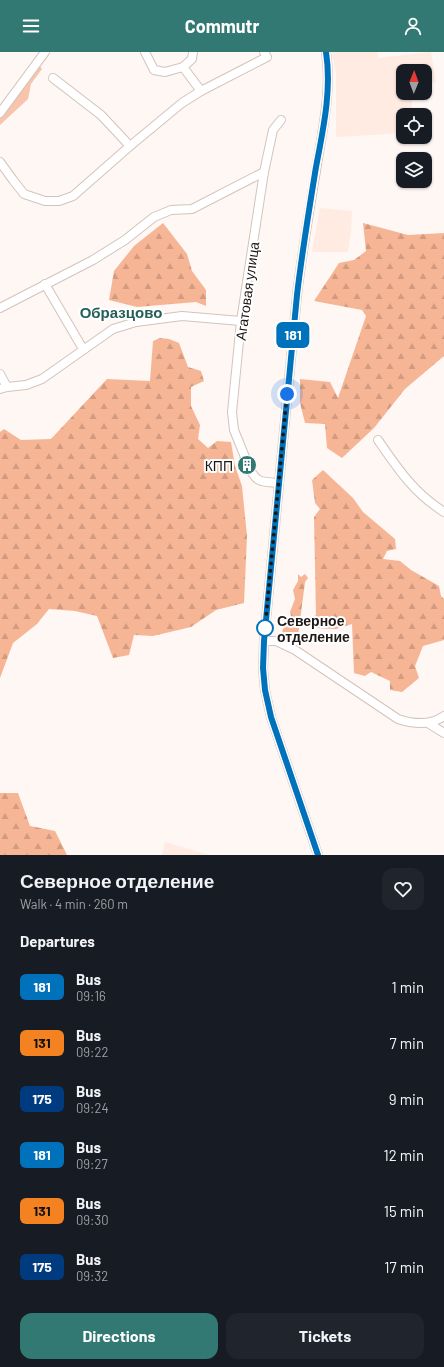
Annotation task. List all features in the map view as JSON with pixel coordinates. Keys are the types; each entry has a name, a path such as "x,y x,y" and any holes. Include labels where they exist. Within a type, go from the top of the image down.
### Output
{"street":[{"path":"0,113 46,52"},
{"path":"145,52 154,70 165,72 183,67 192,59 192,52"},
{"path":"318,855 271,717 265,690 263,668 264,641 303,247 323,133 327,100 326,52"},
{"path":"0,162 24,194 45,202 59,201 73,196 182,103 265,55"},
{"path":"183,67 201,91"},
{"path":"53,78 101,114 130,146"},
{"name":"Агатовая улица","path":"279,484 257,480 253,475 234,430 232,412 241,321 264,172 273,130 280,120"},
{"path":"0,308 93,260 124,240 154,217 171,210 192,209 264,172"},
{"path":"45,284 83,349"},
{"path":"0,374 4,388 26,385 42,379 113,329 136,322 182,316 241,321"},
{"path":"378,440 416,491 444,512"},
{"path":"264,641 276,641 295,650 398,719 414,723 428,723 444,716"},
{"path":"428,723 444,733"}],"shaded area":[{"path":"332,52 377,52 379,58 431,52 436,82 432,83 432,64 396,64 396,100 412,100 412,108 396,108 396,133 336,137 336,73"},
{"path":"39,65 42,69 31,84 28,99 0,125 0,118"},
{"path":"320,208 352,211 348,252 312,252"},
{"path":"165,842 209,855 162,855"}],"green space":[{"path":"163,223 187,254 192,271 206,290 206,306 196,302 137,307 109,300 114,271 134,246"},
{"path":"363,223 408,235 444,233 444,356 405,389 374,428 342,458 327,448 325,424 305,423 300,403 300,379 330,382 338,398 366,316 362,310 314,301 339,263 354,260 366,251"},
{"path":"160,338 169,339 179,343 188,367 201,371 204,381 191,387 191,406 200,425 198,439 208,448 217,441 231,442 235,466 242,486 247,536 244,603 216,610 191,627 153,636 134,635 129,655 113,658 97,616 75,611 49,609 37,624 13,643 0,678 0,432 4,429 21,440 51,439 107,379 150,381 153,341"},
{"path":"323,470 353,498 363,512 395,539 396,549 387,551 383,559 400,561 411,570 439,586 441,596 444,599 444,640 423,646 415,666 419,678 402,692 390,690 390,681 371,672 365,676 354,673 352,624 336,629 318,628 310,619 316,615 314,517 320,509 315,503 312,480"},
{"path":"298,574 301,577 305,574 308,578 305,582 298,636 296,640 291,640 282,631 291,616 290,612 295,599 293,590 298,581"},
{"path":"0,793 18,793 30,826 55,831 67,855 0,855"}],"bus line":[{"name":"181","path":"318,855 271,717 265,690 263,668 264,641 297,295 303,247 323,133 327,100 326,52"}],"place":[{"name":"КПП","path":"247,465"},
{"name":"Северное отделение","path":"265,628"}],"district":[{"name":"Образцово","path":"121,312"}],"route":[{"path":"265,628 287,394"}]}
